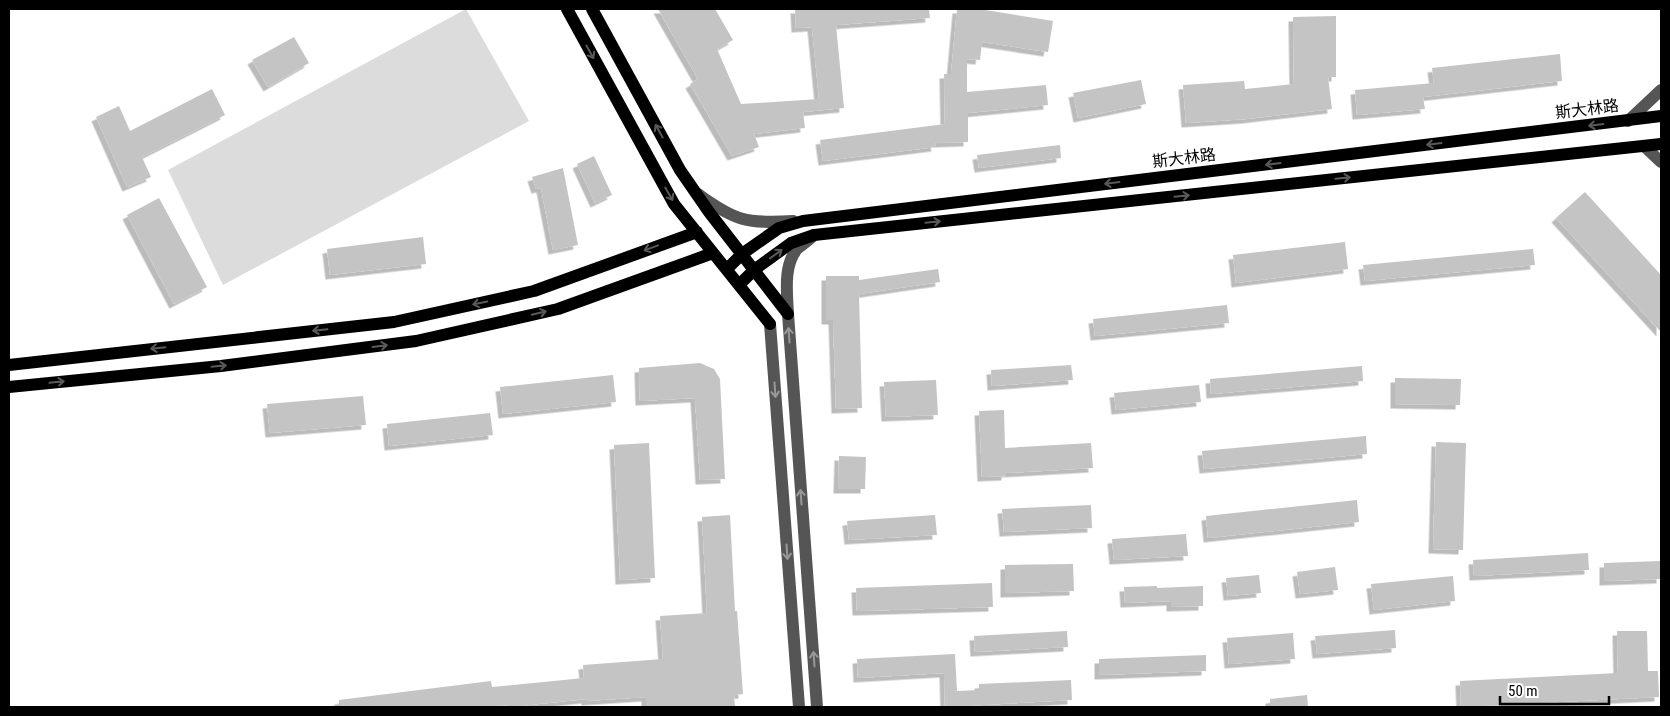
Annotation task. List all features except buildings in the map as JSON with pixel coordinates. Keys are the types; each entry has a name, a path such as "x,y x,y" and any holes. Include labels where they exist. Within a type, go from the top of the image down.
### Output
{"main road":[{"path":"567,9 674,204 770,324"},
{"path":"592,9 680,170 788,314"},
{"name":"斯大林路","path":"726,270 742,254 779,228 803,221 1661,116"},
{"path":"739,285 754,270 792,242 814,235 1661,144"},
{"path":"9,365 394,322 534,291 696,232"},
{"path":"9,387 221,366 416,341 558,309 713,252"}],"street":[{"path":"1628,121 1661,90"},
{"path":"1644,146 1661,162"},
{"path":"694,191 722,212 742,220 765,223 803,221"},
{"path":"814,235 797,249 791,261 787,282 817,707"},
{"path":"770,324 799,707"}],"shaded area":[{"path":"466,9 529,121 223,285 168,170"}]}
